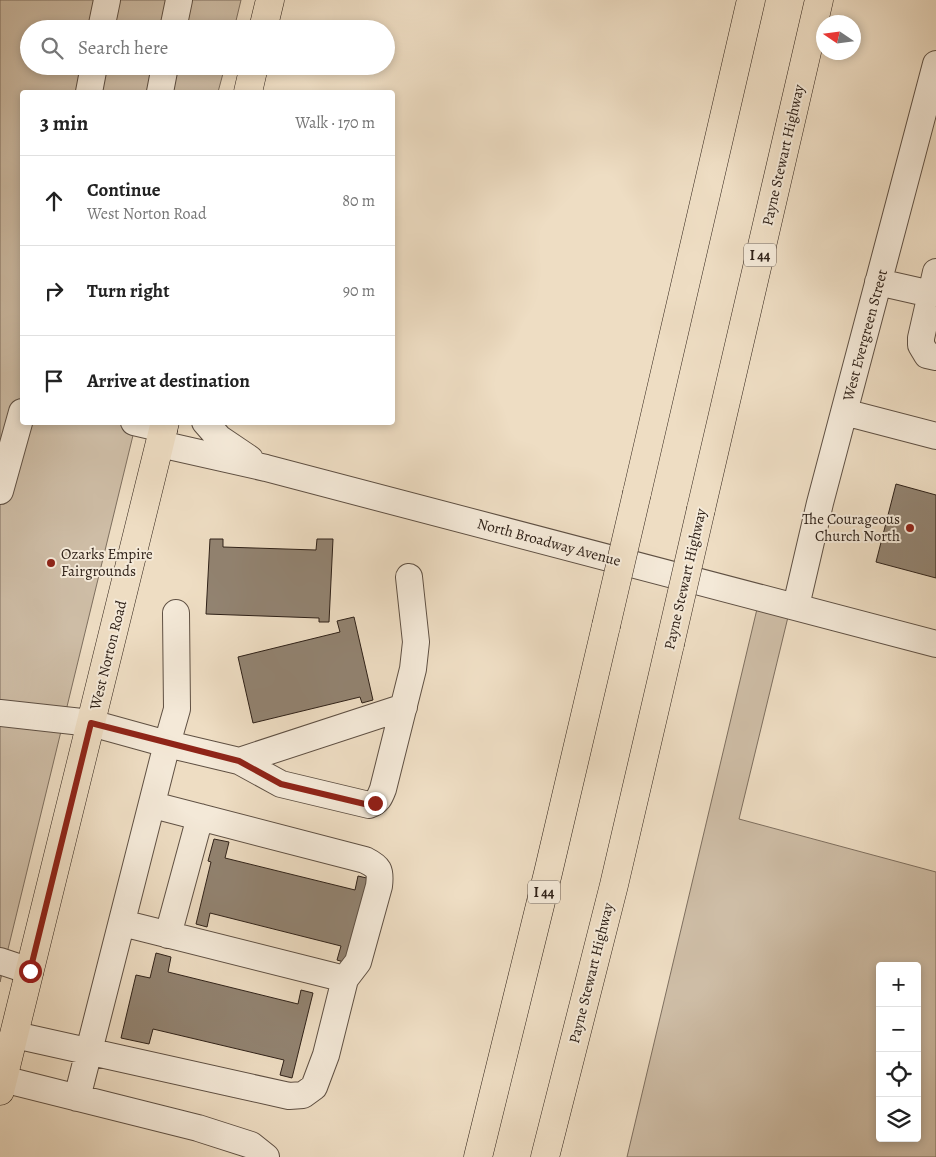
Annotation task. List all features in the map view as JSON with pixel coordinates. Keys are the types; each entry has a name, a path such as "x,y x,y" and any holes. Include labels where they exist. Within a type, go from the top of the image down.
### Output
{"main road":[{"path":"265,20 270,0"},
{"name":"I 44","path":"478,1157 548,873 751,0"},
{"name":"Payne Stewart Highway","path":"545,1157 611,894 819,0"},
{"path":"248,90 252,75"},
{"name":"West Norton Road","path":"2,1085 163,432"}],"street":[{"path":"104,20 107,0"},
{"path":"175,20 180,0"},
{"name":"West Evergreen Street","path":"796,606 820,503 936,64"},
{"path":"89,90 92,75"},
{"path":"160,90 163,75"},
{"path":"878,282 933,283 921,345 927,355 936,357"},
{"path":"844,412 936,436"},
{"path":"0,491 20,419"},
{"name":"North Broadway Avenue","path":"143,425 266,468 936,644"},
{"path":"208,425 218,438 266,468"},
{"path":"0,713 91,723 239,761 281,784 369,805 375,803 384,789 413,670 416,642 409,577"},
{"path":"78,1098 177,709 176,613"},
{"path":"239,761 404,707"},
{"path":"15,1035 289,1096 303,1096 314,1086 326,1055 345,979 358,962 379,886 380,874 376,866 365,860 152,805"},
{"path":"168,934 200,817"},
{"path":"122,923 345,979"},
{"path":"0,962 30,971"},
{"path":"2,1085 78,1098 207,1131 251,1145 266,1157"}],"shaded area":[{"name":"Ozarks Empire Fairgrounds","path":"0,0 241,0 236,20 20,20 20,75 223,75 219,90 20,90 20,425 136,425 0,982"},
{"path":"757,609 788,617 739,819 936,872 936,1157 627,1157"}],"building":[{"name":"The Courageous Church North","path":"896,484 936,495 936,578 876,562"},
{"path":"210,539 223,539 223,547 316,550 317,539 333,539 329,622 319,622 319,618 206,614"},
{"path":"354,617 373,700 362,703 360,697 253,723 238,657 340,632 337,621"},
{"path":"214,839 229,842 225,858 355,890 358,876 371,879 350,964 337,960 341,946 210,913 207,927 196,924 211,862 208,861"},
{"path":"156,953 171,957 168,972 298,1004 301,990 313,993 292,1078 280,1075 284,1060 153,1029 149,1044 121,1038 136,975 150,978"}],"place":[{"name":"The Courageous Church North","path":"910,528"},
{"name":"Ozarks Empire Fairgrounds","path":"51,563"}],"route":[{"path":"30,971 91,723 239,761 281,784 369,805 375,803"}]}
